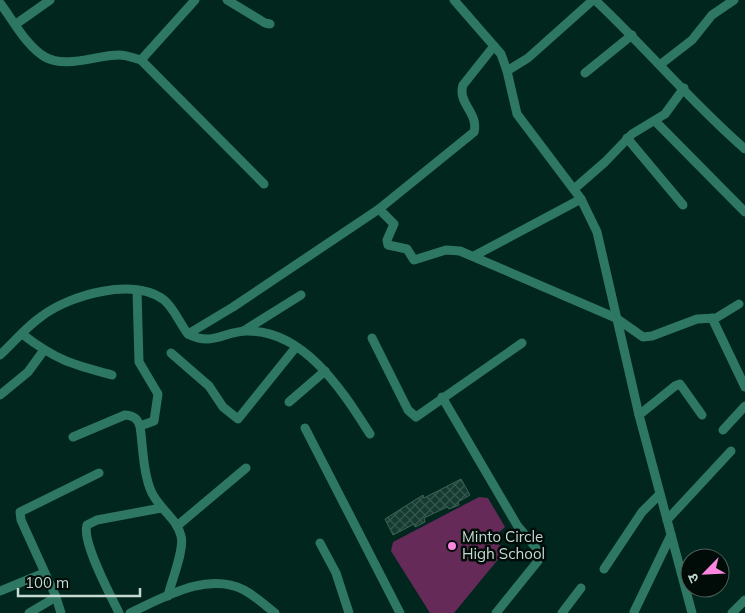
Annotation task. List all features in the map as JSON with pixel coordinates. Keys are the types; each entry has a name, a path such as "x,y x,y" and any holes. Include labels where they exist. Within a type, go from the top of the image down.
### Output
{"street":[{"path":"16,24 50,0"},
{"path":"141,60 195,0"},
{"path":"228,0 265,24 270,24"},
{"path":"454,0 501,54 517,114 581,199 597,232 639,415 692,613"},
{"path":"507,71 528,58 594,0 661,64 717,126 745,150"},
{"path":"661,64 692,40 712,15 734,0"},
{"path":"0,3 38,51 55,61 119,55 141,60 264,184"},
{"path":"585,73 632,35"},
{"path":"188,334 233,307 378,209 474,132 476,125 473,116 462,99 461,91 463,85 494,46"},
{"path":"574,189 605,162 627,138 655,121 670,108 684,88"},
{"path":"655,121 745,212"},
{"path":"627,138 683,205"},
{"path":"474,256 581,199"},
{"path":"378,209 394,224 387,240 388,245 406,249 414,260 453,250 474,256 616,318 639,335 648,337 696,320 712,318 739,304"},
{"path":"0,355 42,315 87,295 117,289 159,297 166,302 188,334 196,338 211,340 245,330 301,295"},
{"path":"137,292 139,362 144,373 157,389 158,397 154,421 140,426"},
{"path":"712,318 745,387"},
{"path":"245,330 270,334 296,347 325,371 340,387 370,434"},
{"path":"22,334 44,350 69,364 112,375"},
{"path":"372,338 412,416 416,418 442,397 522,344"},
{"path":"171,353 209,386 223,407 238,419 296,347"},
{"path":"0,395 28,372 44,350"},
{"path":"289,402 325,371"},
{"path":"639,415 680,384 702,415"},
{"path":"442,397 522,533 541,554 538,561 496,613"},
{"path":"724,430 745,406"},
{"path":"73,437 125,415 133,416 140,426 151,491 161,508 177,526 182,541 168,596"},
{"path":"305,428 400,613"},
{"path":"667,520 731,451"},
{"path":"177,526 246,468"},
{"path":"60,613 56,597 21,520 20,512 99,473"},
{"path":"604,569 642,512 660,494"},
{"path":"119,613 89,544 87,525 97,520 161,508"},
{"path":"634,612 671,535"},
{"path":"320,543 336,573 348,613"},
{"path":"0,591 44,573"},
{"path":"130,613 192,587 222,583 242,589 275,613"},
{"path":"562,613 581,588"},
{"path":"29,613 56,597"},
{"path":"732,613 745,600"}],"shaded area":[{"name":"Minto Circle High School","path":"479,497 488,498 505,527 493,538 505,551 454,613 430,613 391,551 393,542"}],"building":[{"path":"461,479 470,495 458,502 459,505 449,509 447,507 424,518 425,522 415,527 414,524 393,535 385,519 423,495 424,498"}],"place":[{"name":"Minto Circle High School","path":"452,546"}]}
